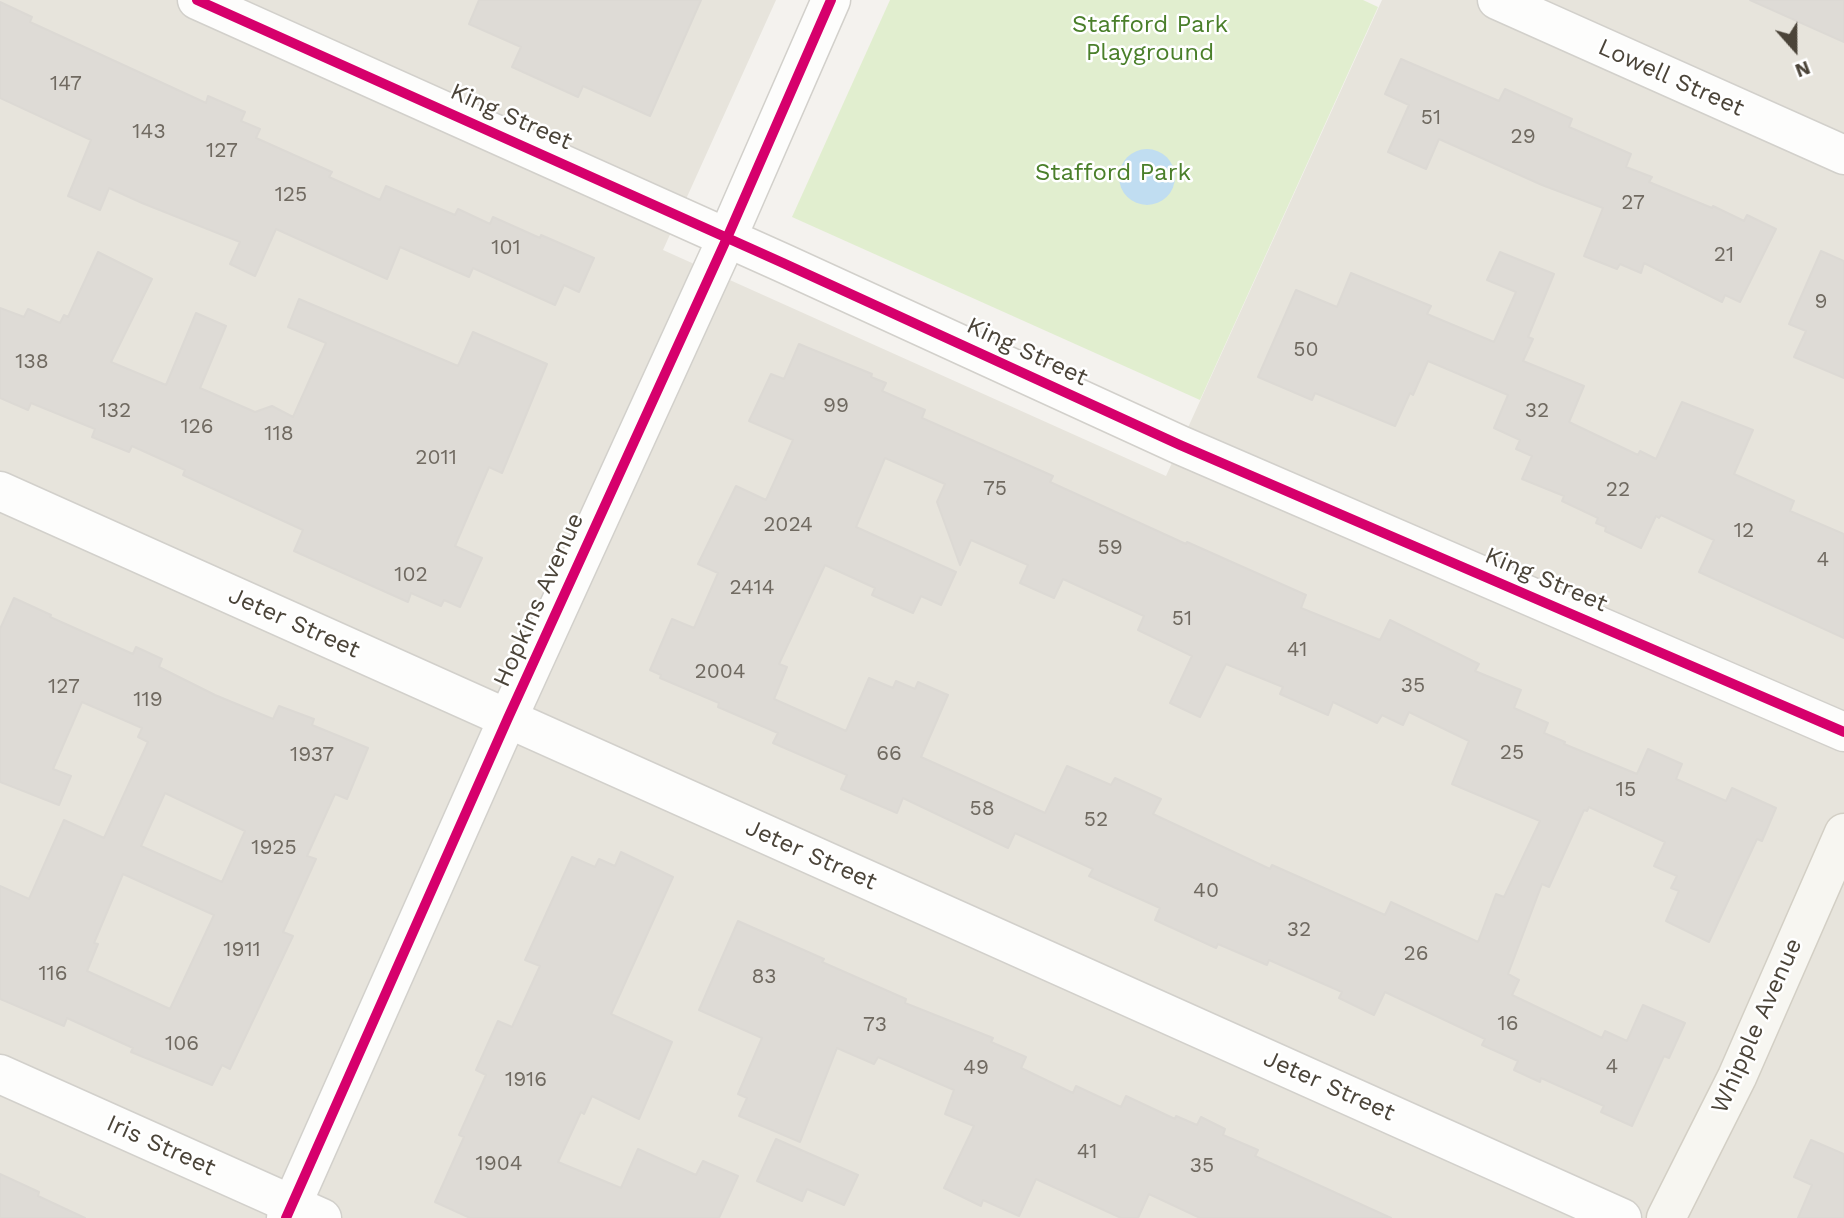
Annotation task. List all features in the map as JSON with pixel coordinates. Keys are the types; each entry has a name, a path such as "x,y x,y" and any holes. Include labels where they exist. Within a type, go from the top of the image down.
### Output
{"main road":[{"name":"Whipple Avenue","path":"1666,1218 1737,1077 1844,833"}],"street":[{"name":"King Street","path":"197,0 727,237 1181,445 1844,732"},
{"name":"Hopkins Avenue","path":"300,1214 508,719 727,237 831,0"},
{"name":"Lowell Street","path":"1497,0 1844,155"},
{"name":"Jeter Street","path":"0,491 1622,1218"},
{"name":"Iris Street","path":"0,1074 300,1214"}],"shaded area":[{"path":"0,0 776,0 663,250 1166,476 1382,0 1844,0 1844,1218 0,1218"}],"green space":[{"name":"Stafford Park","path":"890,0 1363,0 1378,7 1200,400 792,217"}],"water":[{"path":"1141,149 1153,149 1163,153 1171,161 1175,177 1171,193 1163,201 1153,205 1141,205 1131,201 1123,193 1119,183 1119,171 1123,161 1131,153"}],"building":[{"path":"479,0 701,0 650,116 583,86 578,97 512,67 521,47 469,24"},
{"path":"1750,0 1844,0 1844,42"},
{"path":"0,2 32,17 30,22 206,103 208,96 245,112 241,121 260,129 256,138 332,172 329,177 380,200 386,186 455,215 458,209 490,224 493,217 594,258 579,292 564,285 555,305 473,268 469,277 400,247 387,279 276,229 255,276 230,264 240,242 109,188 100,210 68,196 91,140 0,98"},
{"path":"1401,59 1499,101 1505,89 1572,119 1569,127 1631,154 1626,167 1652,177 1649,182 1712,208 1713,206 1744,221 1747,215 1776,229 1740,302 1725,295 1722,302 1644,263 1641,273 1620,264 1617,269 1584,256 1603,208 1542,185 1439,139 1426,169 1388,152 1409,105 1385,94"},
{"path":"1821,251 1844,261 1844,378 1794,357 1806,331 1789,324"},
{"path":"98,252 152,279 111,362 166,385 196,313 226,326 200,388 255,412 272,406 293,417 326,343 288,327 299,299 458,366 473,332 547,364 502,473 489,467 455,546 482,558 460,607 444,600 441,606 411,593 408,602 294,551 303,530 183,475 185,470 132,446 129,452 92,437 95,429 31,403 28,410 0,398 0,308 24,317 28,309 60,323 64,315 68,317"},
{"path":"1500,252 1554,274 1528,337 1533,339 1523,361 1584,386 1569,422 1638,455 1640,451 1656,459 1682,402 1753,430 1734,474 1794,501 1790,511 1844,534 1844,638 1699,572 1714,540 1661,515 1659,518 1656,516 1641,548 1605,531 1606,527 1596,523 1598,518 1562,501 1564,496 1522,479 1532,456 1516,449 1520,440 1494,428 1508,395 1428,361 1395,426 1315,393 1312,400 1258,377 1296,290 1337,307 1351,273 1431,306 1427,314 1494,342 1516,292 1487,280"},
{"path":"799,344 872,374 871,377 886,383 882,391 925,410 922,418 1053,476 1050,482 1306,595 1301,608 1380,640 1390,620 1479,664 1475,671 1521,690 1514,708 1548,723 1544,733 1565,742 1564,744 1637,774 1648,749 1682,764 1676,779 1726,801 1732,788 1776,808 1762,841 1757,839 1709,942 1666,921 1679,891 1671,888 1677,876 1654,866 1665,842 1589,807 1587,811 1584,810 1549,887 1542,884 1508,974 1519,980 1512,995 1602,1038 1605,1031 1627,1041 1643,1005 1685,1023 1669,1058 1664,1056 1632,1126 1601,1112 1604,1106 1541,1078 1540,1082 1514,1070 1518,1061 1482,1045 1485,1039 1385,992 1374,1015 1339,998 1342,992 1269,960 1267,965 1218,944 1216,948 1155,920 1160,908 1089,876 1093,869 1015,833 1008,848 903,798 897,813 841,789 847,775 773,743 778,733 718,707 719,703 660,678 661,675 650,670 672,619 694,628 718,573 698,564 736,486 766,500 793,440 749,421 771,374 784,379","holes":["885,458 945,484 937,502 960,565 971,540 1028,565 1020,583 1054,598 1063,579 1144,616 1138,630 1192,656 1170,703 1200,717 1226,664 1283,687 1280,694 1328,715 1333,702 1377,723 1382,715 1403,725 1409,712 1469,741 1452,784 1540,821 1504,897 1496,894 1478,942 1391,902 1385,915 1272,865 1270,869 1153,814 1161,799 1115,778 1111,785 1067,766 1045,813 921,757 948,695 918,682 915,689 896,681 893,688 869,678 846,731 774,699 787,667 779,664 825,565 875,588 872,595 913,613 921,596 941,605 956,572 856,527"]},
{"path":"14,598 133,654 136,647 162,659 159,667 215,695 273,719 279,706 314,719 312,725 368,748 347,799 335,794 307,856 316,859 283,932 293,936 230,1069 222,1065 212,1085 131,1052 133,1048 67,1018 64,1026 0,999 0,886 29,899 64,820 104,838 148,742 138,737 142,728 82,702 53,769 71,776 59,805 0,782 0,629","holes":["165,793 245,831 222,882 141,846","123,874 214,915 170,1009 87,971 98,944 94,943"]},
{"path":"621,852 673,877 611,1014 672,1042 639,1119 592,1096 584,1114 581,1112 558,1162 621,1188 638,1149 696,1175 703,1161 738,1176 719,1218 470,1218 435,1202 464,1137 459,1135 486,1075 476,1070 498,1021 512,1027 540,966 525,960 572,857 595,867 599,859 615,866"},
{"path":"738,921 906,999 905,1003 993,1038 991,1042 1026,1057 1021,1068 1073,1093 1076,1086 1121,1107 1126,1096 1175,1119 1176,1116 1197,1125 1201,1117 1225,1129 1223,1135 1258,1150 1255,1156 1391,1218 1200,1218 1149,1194 1138,1218 1121,1218 1036,1179 1019,1216 983,1200 981,1206 944,1188 974,1126 945,1114 954,1090 878,1057 874,1064 837,1048 800,1142 739,1116 747,1098 738,1094 762,1038 699,1010"},
{"path":"776,1139 858,1175 844,1205 807,1189 802,1201 757,1181"},
{"path":"1811,1140 1844,1154 1844,1218 1798,1218 1812,1185 1794,1177"},
{"path":"0,1174 39,1192 38,1196 85,1218 0,1218"}],"cycle path":[{"path":"197,0 1180,445 1844,732"},
{"path":"286,1218 508,718 727,238 831,0"}],"park label":[{"name":"Stafford Park Playground","path":"1150,39"}]}
